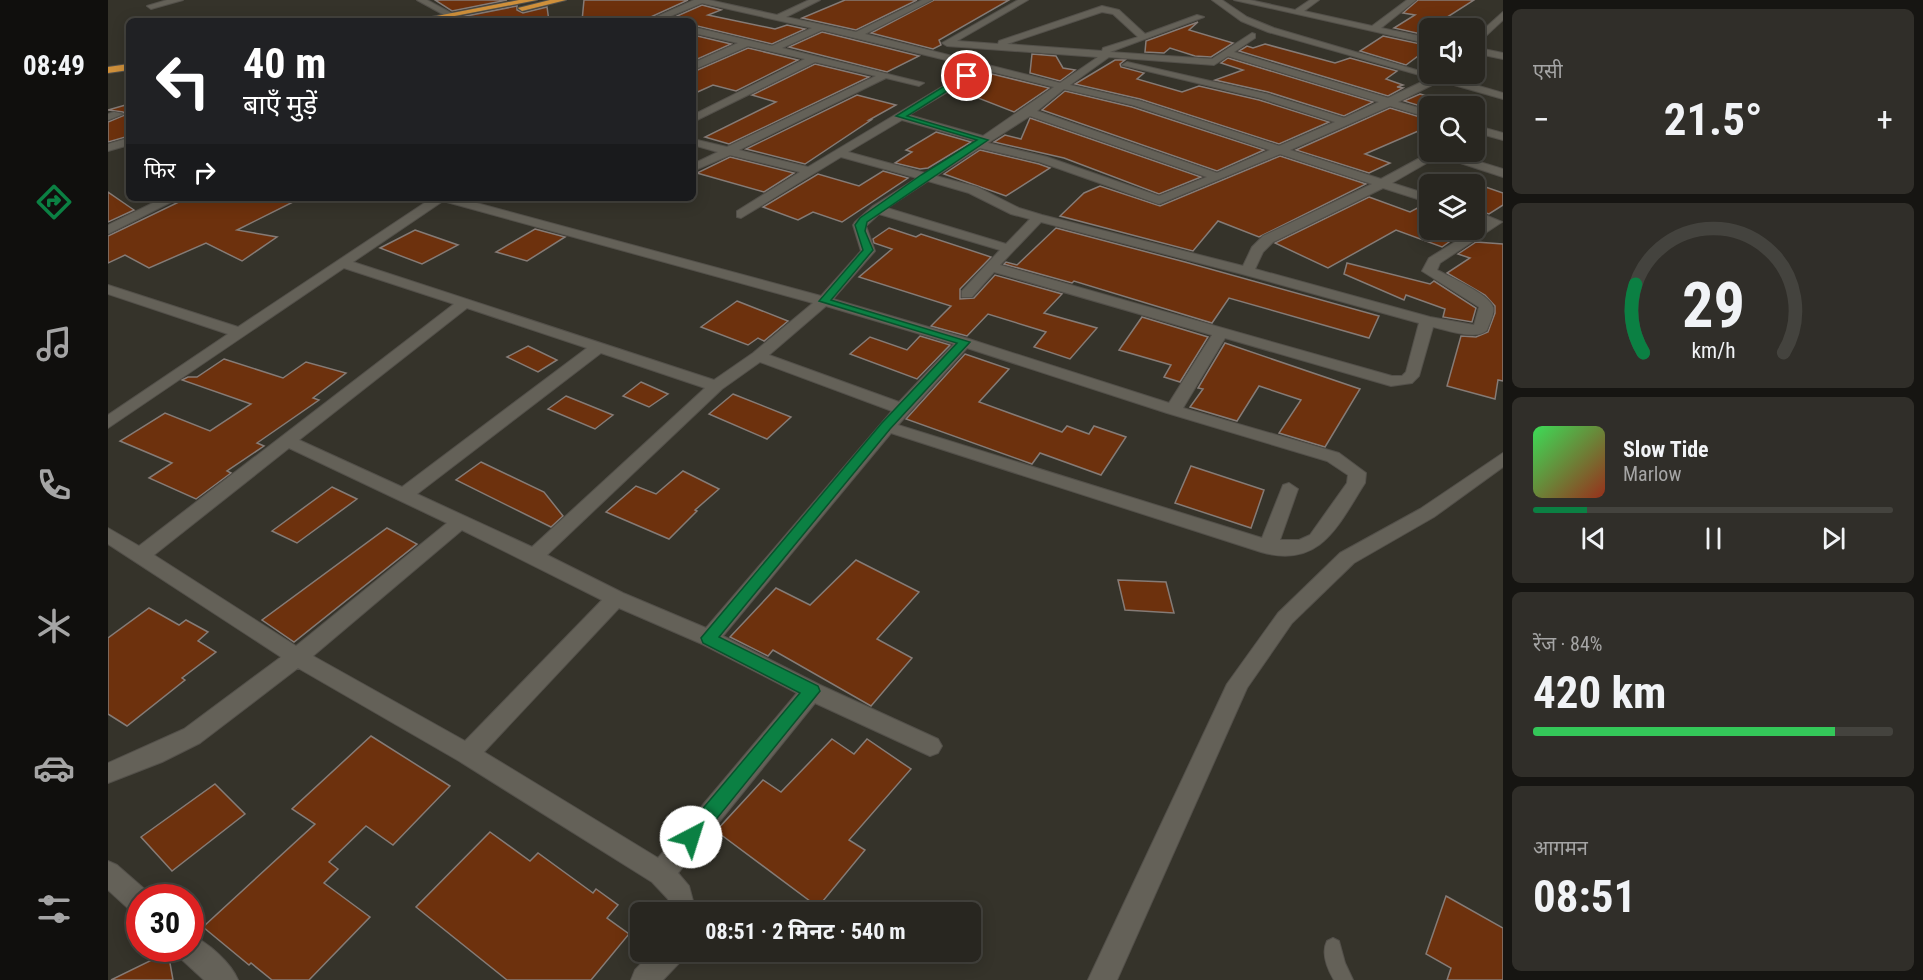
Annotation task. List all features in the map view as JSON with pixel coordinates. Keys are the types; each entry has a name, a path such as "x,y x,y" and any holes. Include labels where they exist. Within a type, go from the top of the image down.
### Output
{"highway":[{"path":"451,18 533,0"},
{"path":"451,18 562,0"},
{"path":"108,64 126,61"},
{"path":"108,70 126,68"}],"street":[{"path":"151,6 179,0"},
{"path":"422,0 451,18"},
{"path":"659,18 700,0 857,35 1136,103 1284,149 1419,195"},
{"path":"779,17 816,0"},
{"path":"857,35 928,0"},
{"path":"930,53 1024,0"},
{"path":"1216,0 1244,19 1271,30 1419,69"},
{"path":"1238,0 1419,39"},
{"path":"1296,13 1315,0"},
{"path":"1374,29 1412,0"},
{"path":"995,46 1102,9 1116,12 1143,38"},
{"path":"1485,33 1503,15"},
{"path":"534,556 716,386 758,356 824,301 868,250 859,225 877,209 925,176 1029,112 1102,56 1200,17"},
{"path":"1492,26 1503,28"},
{"path":"773,49 822,27"},
{"path":"696,31 919,83"},
{"path":"948,43 1102,56 1214,62 1252,36"},
{"path":"696,66 746,43"},
{"path":"1485,52 1503,56"},
{"path":"1227,53 1419,112"},
{"path":"1102,56 1263,96 1343,122"},
{"path":"696,118 813,58"},
{"path":"741,214 808,171 984,66"},
{"path":"696,167 885,75"},
{"path":"900,116 981,142 1065,165 1159,200 1284,149 1427,84"},
{"path":"1468,84 1503,96"},
{"path":"696,111 705,113"},
{"path":"1029,112 1218,177"},
{"path":"1485,132 1503,137"},
{"path":"108,148 126,142"},
{"path":"696,143 808,171"},
{"path":"839,153 973,190 1015,211 1038,218 1247,271 1427,321 1473,331 1483,326 1486,306 1472,294 1433,275 1429,267 1434,261 1500,223"},
{"path":"1247,271 1257,250 1268,239 1288,227 1383,183 1420,162"},
{"path":"1469,162 1503,173"},
{"path":"108,230 167,201"},
{"path":"108,423 342,263 437,201"},
{"path":"453,201 824,301 964,342 1173,410 1333,457 1357,473 1356,483 1317,540 1302,547 1268,547 885,426"},
{"path":"877,209 1010,249"},
{"path":"967,294 1038,218"},
{"path":"1485,218 1500,223"},
{"path":"342,263 716,386"},
{"path":"991,267 1391,381 1406,380 1413,372 1427,321"},
{"path":"108,289 240,333"},
{"path":"141,555 465,303"},
{"path":"1173,410 1220,334"},
{"path":"709,638 885,426 964,342"},
{"path":"403,496 599,347"},
{"path":"758,356 902,409"},
{"path":"287,441 534,556 616,598 709,638 812,691 930,746"},
{"path":"1102,980 1139,906 1238,684 1285,618 1347,558 1426,513 1503,459"},
{"path":"1268,547 1289,489"},
{"path":"108,773 154,755 192,736 297,657 460,522"},
{"path":"108,535 297,657 467,754 661,874 674,885 684,902"},
{"path":"467,754 616,598"},
{"path":"661,874 812,691"},
{"path":"108,873 126,889"},
{"path":"204,962 224,980"},
{"path":"645,980 661,962"}],"lane":[{"path":"1333,947 1336,966 1344,980"}],"building":[{"path":"435,0 507,0 452,11"},
{"path":"584,0 688,0 649,18 582,18"},
{"path":"845,0 917,0 856,30 802,18"},
{"path":"934,0 1009,0 939,40 941,45 933,49 871,33"},
{"path":"1418,0 1474,0 1446,18 1419,18 1419,34 1394,28 1415,15 1403,13"},
{"path":"702,5 721,10 708,15 775,29 787,25 805,29 772,44 696,26 696,18 673,18"},
{"path":"517,6 517,10 523,13 547,7 549,18 456,18"},
{"path":"1198,22 1189,30 1233,43 1211,57 1195,56 1170,48 1164,53 1145,52 1146,41"},
{"path":"822,32 919,56 887,72 789,47"},
{"path":"696,36 731,44 696,60"},
{"path":"1383,36 1419,44 1419,55 1406,65 1360,51"},
{"path":"1265,44 1335,63 1350,58 1397,71 1386,79 1403,85 1397,87 1403,88 1388,96 1239,51 1247,46 1253,48"},
{"path":"748,48 798,60 736,91 713,85 696,93 696,71"},
{"path":"1032,54 1056,56 1063,68 1075,70 1060,81 1030,73"},
{"path":"1228,58 1373,102 1344,116 1268,92 1215,80 1243,70 1221,63"},
{"path":"1115,60 1125,60 1120,64 1121,67 1144,73 1137,79 1182,92 1199,86 1259,100 1329,122 1279,144 1140,99 1075,84"},
{"path":"815,64 869,77 729,144 705,137 776,102 752,95"},
{"path":"992,74 1049,88 1014,112 960,91"},
{"path":"1065,91 1132,107 1264,150 1217,171 1042,110"},
{"path":"1420,94 1427,96 1419,96 1419,106 1404,101"},
{"path":"857,95 896,105 869,120 871,120 805,164 746,149"},
{"path":"126,105 126,137 108,142 108,122 125,115 123,112 108,110"},
{"path":"1390,108 1419,117 1419,131 1365,154 1390,163 1369,173 1296,150"},
{"path":"1030,118 1201,177 1159,194 1064,158 994,142 1005,135 1021,139"},
{"path":"936,132 971,142 928,168 920,169 895,163 912,152 906,150"},
{"path":"980,150 1050,168 1006,196 944,174"},
{"path":"1280,156 1366,184 1259,237 1218,221 1193,251 1060,216 1084,193 1100,186 1160,206"},
{"path":"730,157 794,173 764,192 697,173"},
{"path":"883,171 908,178 842,222 813,212 798,220 763,207 818,174 859,186"},
{"path":"1485,187 1503,193 1503,205 1489,214 1485,213"},
{"path":"108,192 134,210 108,222"},
{"path":"1369,197 1410,212 1419,207 1419,238 1396,230 1328,268 1275,243"},
{"path":"181,201 295,201 237,230 277,237 242,261 206,243 149,268 125,255 108,263 108,236"},
{"path":"889,228 916,237 921,234 991,257 960,289 960,299 974,298 995,275 1062,294 1044,313 1097,328 1070,359 1034,347 1046,332 988,314 967,336 931,326 951,306 859,277 892,249 874,243 873,239"},
{"path":"1056,228 1379,316 1369,338 1229,298 1212,323 1074,281 1072,283 1004,264 1006,262 1017,265"},
{"path":"535,229 565,237 527,261 496,252"},
{"path":"415,230 458,245 422,264 380,248"},
{"path":"1423,240 1452,240 1442,247"},
{"path":"1476,242 1503,244 1503,381 1498,380 1495,399 1447,386 1461,336 1476,337 1488,332 1495,313 1495,306 1485,295 1447,273 1470,258 1458,254"},
{"path":"1347,263 1430,284 1434,281 1476,308 1472,322 1443,317 1445,309 1406,295 1404,300 1344,274"},
{"path":"737,301 788,321 764,341 758,338 748,345 701,327"},
{"path":"1142,317 1208,337 1180,382 1164,377 1171,365 1119,350"},
{"path":"920,336 950,345 917,379 850,354 870,337 907,350"},
{"path":"1225,343 1360,389 1325,447 1279,433 1301,400 1259,386 1237,421 1190,407 1203,389 1198,388"},
{"path":"528,346 557,360 538,372 507,357"},
{"path":"965,354 1009,369 979,402 1062,432 1067,426 1089,434 1094,426 1126,437 1101,475 1040,453 1032,464 906,419"},
{"path":"224,359 283,378 306,362 346,373 313,398 319,400 257,443 264,446 227,471 231,473 196,499 149,478 172,463 120,441 165,413 210,431 251,404 182,380 197,377"},
{"path":"641,382 668,394 649,407 623,396"},
{"path":"733,394 791,417 767,439 709,414"},
{"path":"566,396 613,415 595,429 548,409"},
{"path":"481,462 544,492 563,516 551,527 456,480"},
{"path":"1191,466 1264,490 1251,528 1175,503"},
{"path":"683,471 719,489 695,510 697,511 669,539 606,512 636,486 656,494"},
{"path":"332,487 357,499 297,543 272,531"},
{"path":"387,528 417,544 294,642 262,620"},
{"path":"856,560 919,592 877,639 912,658 871,706 773,650 768,656 730,637 776,588 810,605"},
{"path":"1118,580 1166,582 1174,613 1125,610"},
{"path":"149,608 179,625 186,620 208,632 198,641 216,652 127,726 108,714 108,638"},
{"path":"371,736 450,786 393,845 366,826 329,862 338,869 324,883 370,917 309,980 272,980 251,963 249,965 204,926 315,824 292,809"},
{"path":"832,739 854,754 867,739 911,769 849,840 865,850 822,902 811,902 716,831 763,780 781,792"},
{"path":"215,784 245,814 172,871 141,837"},
{"path":"490,832 530,861 538,853 593,893 596,889 618,905 607,918 629,934 591,980 507,980 416,907"},
{"path":"1446,896 1503,928 1503,980 1447,980 1451,968 1426,954"},
{"path":"148,962 170,962 173,980 111,980"}],"route":[{"path":"691,837 812,691 709,638 885,426 964,342 824,301 868,250 859,225 877,209 925,176 984,140 900,116 967,76"}]}
